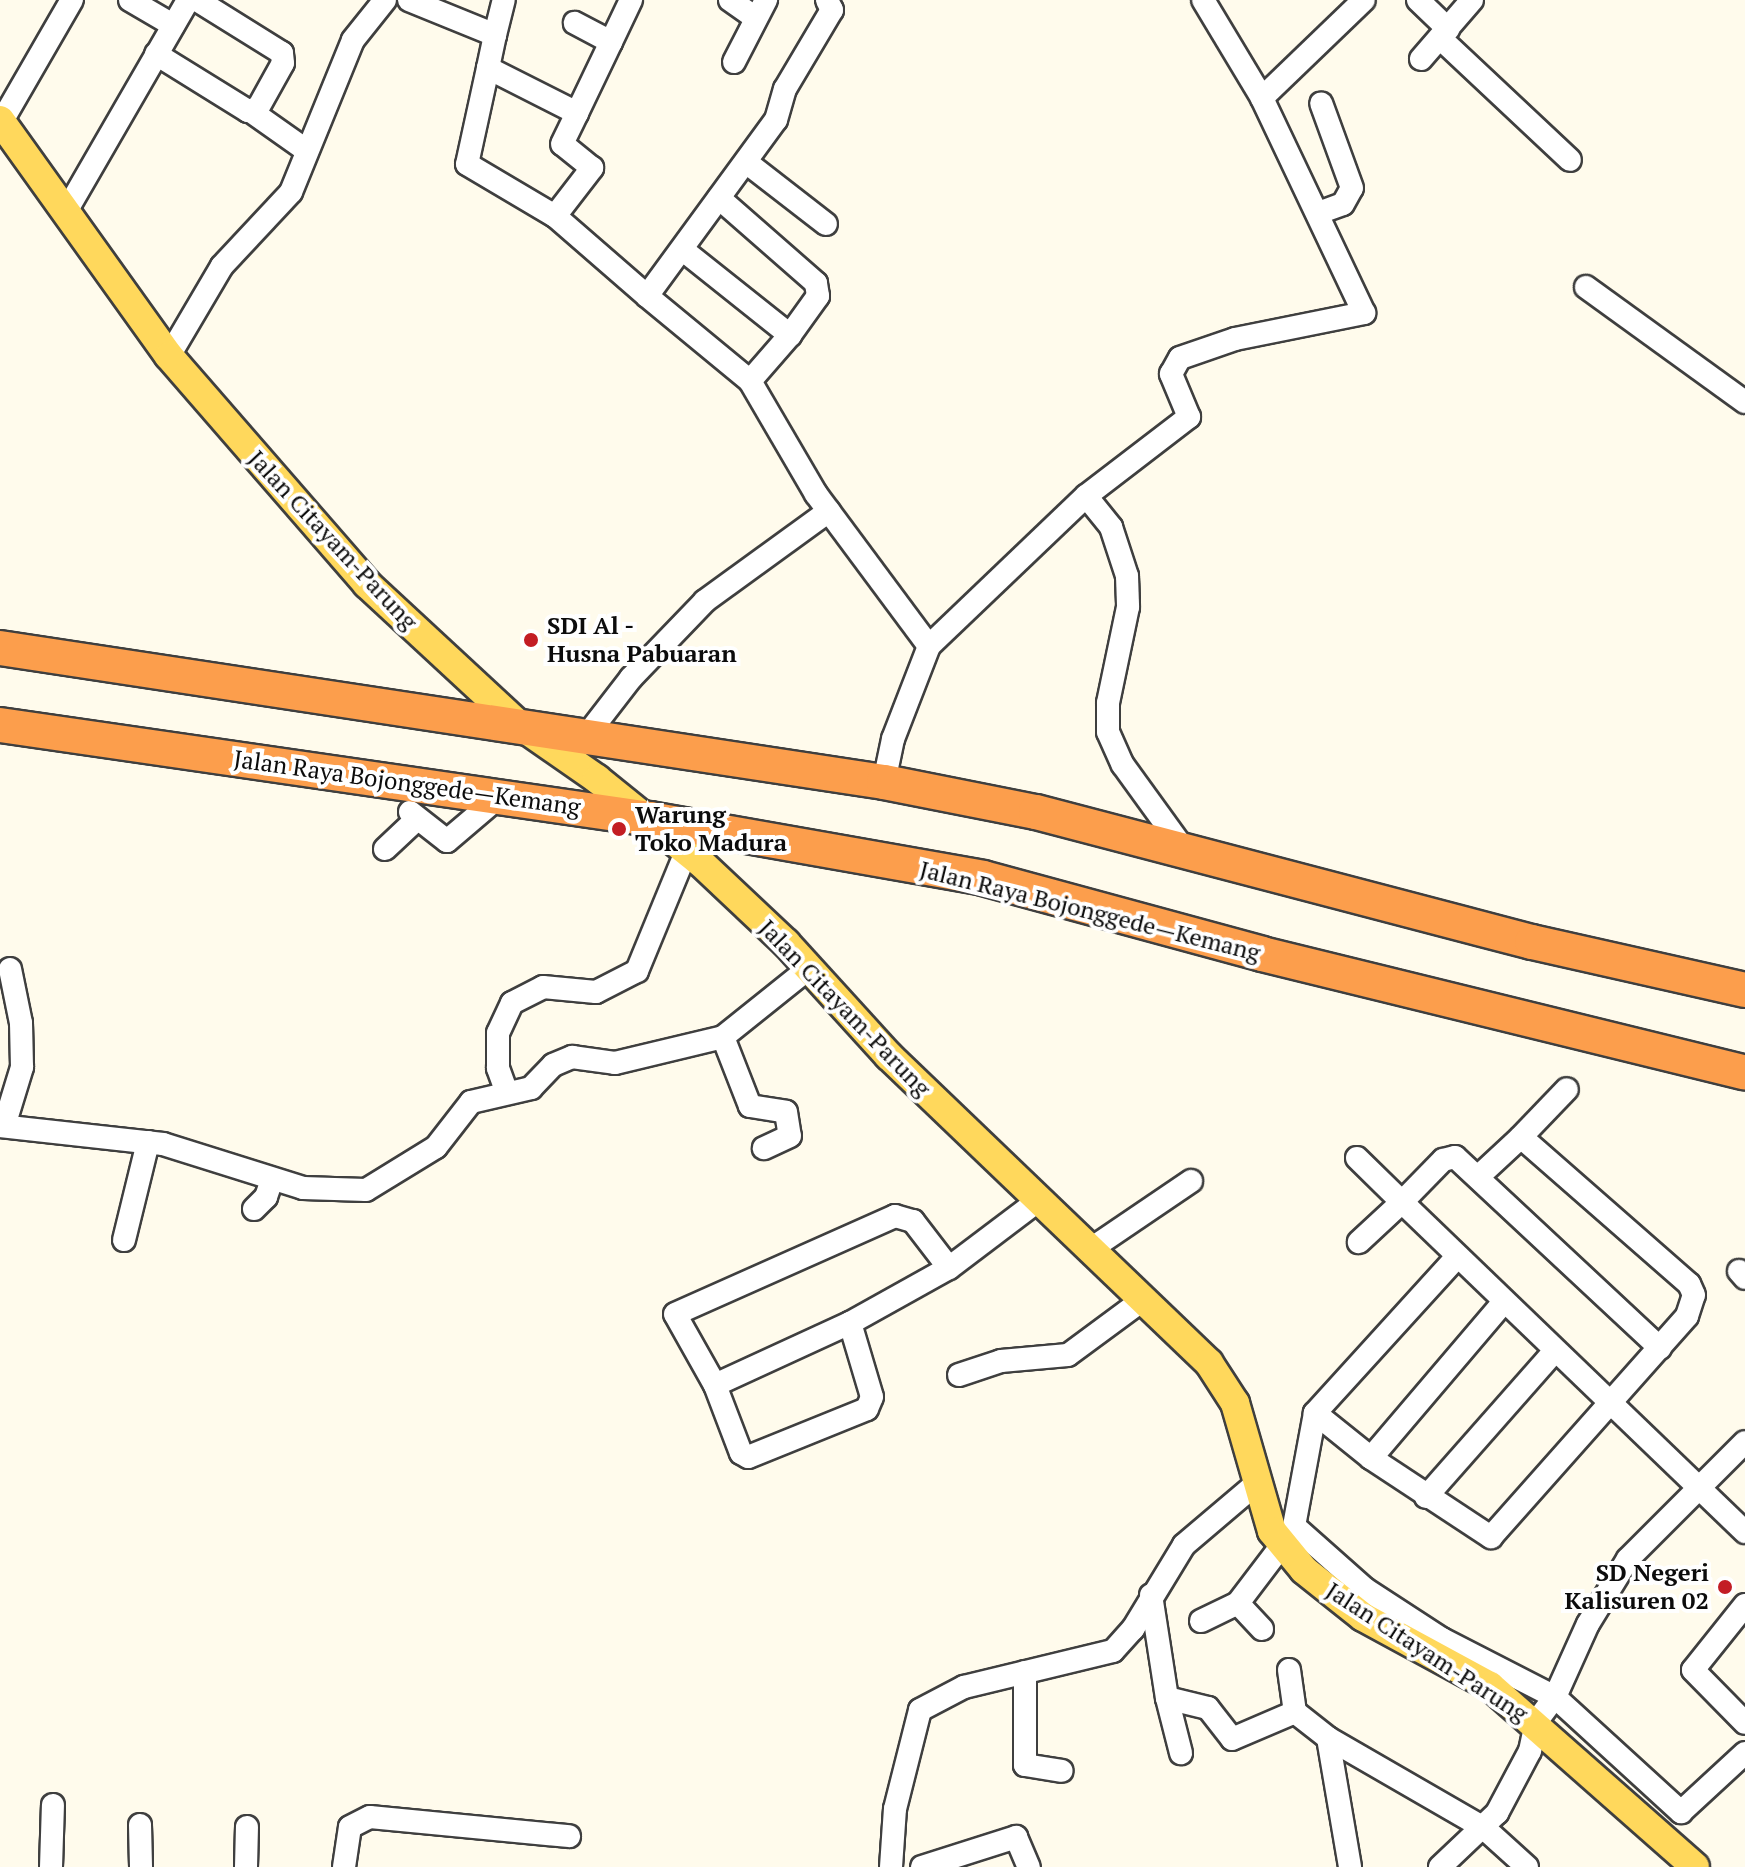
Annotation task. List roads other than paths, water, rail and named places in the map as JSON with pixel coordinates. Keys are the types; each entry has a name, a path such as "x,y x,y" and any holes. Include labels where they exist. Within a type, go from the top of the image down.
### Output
{"highway":[{"path":"0,648 518,724 884,782 1036,812 1532,942 1745,990"},
{"name":"Jalan Raya Bojonggede—Kemang","path":"0,725 650,819 983,878 1262,954 1745,1073"}],"main road":[{"name":"Jalan Citayam-Parung","path":"1,120 68,208 169,356 367,584 518,724 650,819 686,852 809,968 889,1056 1144,1299 1230,1392 1256,1484 1282,1545 1363,1617 1490,1686 1536,1722 1695,1867"}],"street":[{"path":"1,120 72,0"},
{"path":"130,0 173,25"},
{"path":"68,208 188,0"},
{"path":"197,0 282,53 283,63 252,112"},
{"path":"169,356 222,266 291,192 353,40 385,0"},
{"path":"409,0 495,35"},
{"path":"504,0 467,164 555,216 750,381 829,511 929,646"},
{"path":"555,216 592,168 562,144 631,0"},
{"path":"730,0 760,8 734,62"},
{"path":"647,296 776,120 785,89 832,10 827,0"},
{"path":"884,782 897,727 929,646 1086,496 1189,417 1171,371 1188,352 1364,313 1321,212 1262,98 1203,0"},
{"path":"1262,98 1364,0"},
{"path":"1418,0 1444,33 1570,160"},
{"path":"1421,59 1472,0"},
{"path":"575,23 611,42"},
{"path":"156,54 252,112 303,148"},
{"path":"488,68 577,113"},
{"path":"1321,103 1352,188 1343,204 1321,212"},
{"path":"746,162 826,224"},
{"path":"719,198 816,283 818,296 790,335 750,381"},
{"path":"683,250 790,335"},
{"path":"1586,287 1745,402"},
{"path":"1086,496 1111,527 1127,576 1128,607 1108,703 1108,732 1117,757 1186,852"},
{"path":"587,735 631,678 705,601 829,511"},
{"path":"385,849 413,815 447,841 500,796"},
{"path":"507,1093 498,1068 498,1033 512,1003 543,987 596,992 637,971 686,852"},
{"path":"10,969 21,1023 22,1067 2,1126 148,1142 184,1149 272,1180 337,1193 375,1187 436,1147 463,1107 531,1088 553,1065 572,1057 615,1063 723,1037 809,968"},
{"path":"723,1037 750,1106 786,1112 790,1136 764,1148"},
{"path":"1479,1176 1567,1089"},
{"path":"1315,1413 1426,1497 1488,1536 1495,1535 1690,1312 1694,1295 1689,1284 1521,1137"},
{"path":"124,1240 148,1142"},
{"path":"1359,1242 1447,1157 1479,1176 1660,1348"},
{"path":"1357,1158 1609,1406 1745,1532"},
{"path":"254,1209 266,1197 272,1180"},
{"path":"1091,1249 1191,1181"},
{"path":"715,1385 850,1323 949,1268 1039,1200"},
{"path":"850,1323 872,1397 864,1412 748,1457 741,1453 715,1385 676,1318 677,1312 895,1216 913,1221 949,1268"},
{"path":"1456,1258 1315,1413 1294,1508 1297,1531 1417,1625 1555,1697 1682,1813 1745,1753"},
{"path":"959,1375 1001,1361 1068,1355 1144,1299"},
{"path":"1371,1458 1504,1302"},
{"path":"1426,1497 1554,1352"},
{"path":"1440,1867 1484,1828 1515,1781 1536,1722 1555,1697 1616,1576 1653,1528 1745,1442"},
{"path":"891,1867 895,1809 917,1713 964,1687 1113,1651 1133,1629 1184,1545 1256,1484"},
{"path":"1201,1621 1238,1603 1282,1545"},
{"path":"1151,1595 1167,1698 1181,1753"},
{"path":"1238,1603 1262,1629"},
{"path":"1745,1605 1693,1670 1745,1723"},
{"path":"1289,1670 1295,1712 1328,1738 1484,1828 1527,1867"},
{"path":"1025,1672 1025,1765 1062,1771"},
{"path":"1167,1698 1208,1708 1232,1739 1295,1712"},
{"path":"1328,1738 1350,1867"},
{"path":"51,1867 53,1805"},
{"path":"344,1867 350,1827 370,1817 569,1836"},
{"path":"140,1825 141,1867"},
{"path":"246,1867 247,1827"},
{"path":"922,1867 1016,1837 1029,1867"}],"place":[{"name":"SDI Al - Husna Pabuaran","path":"531,640"},
{"name":"Warung Toko Madura","path":"619,829"},
{"name":"SD Negeri Kalisuren 02","path":"1725,1587"}]}
